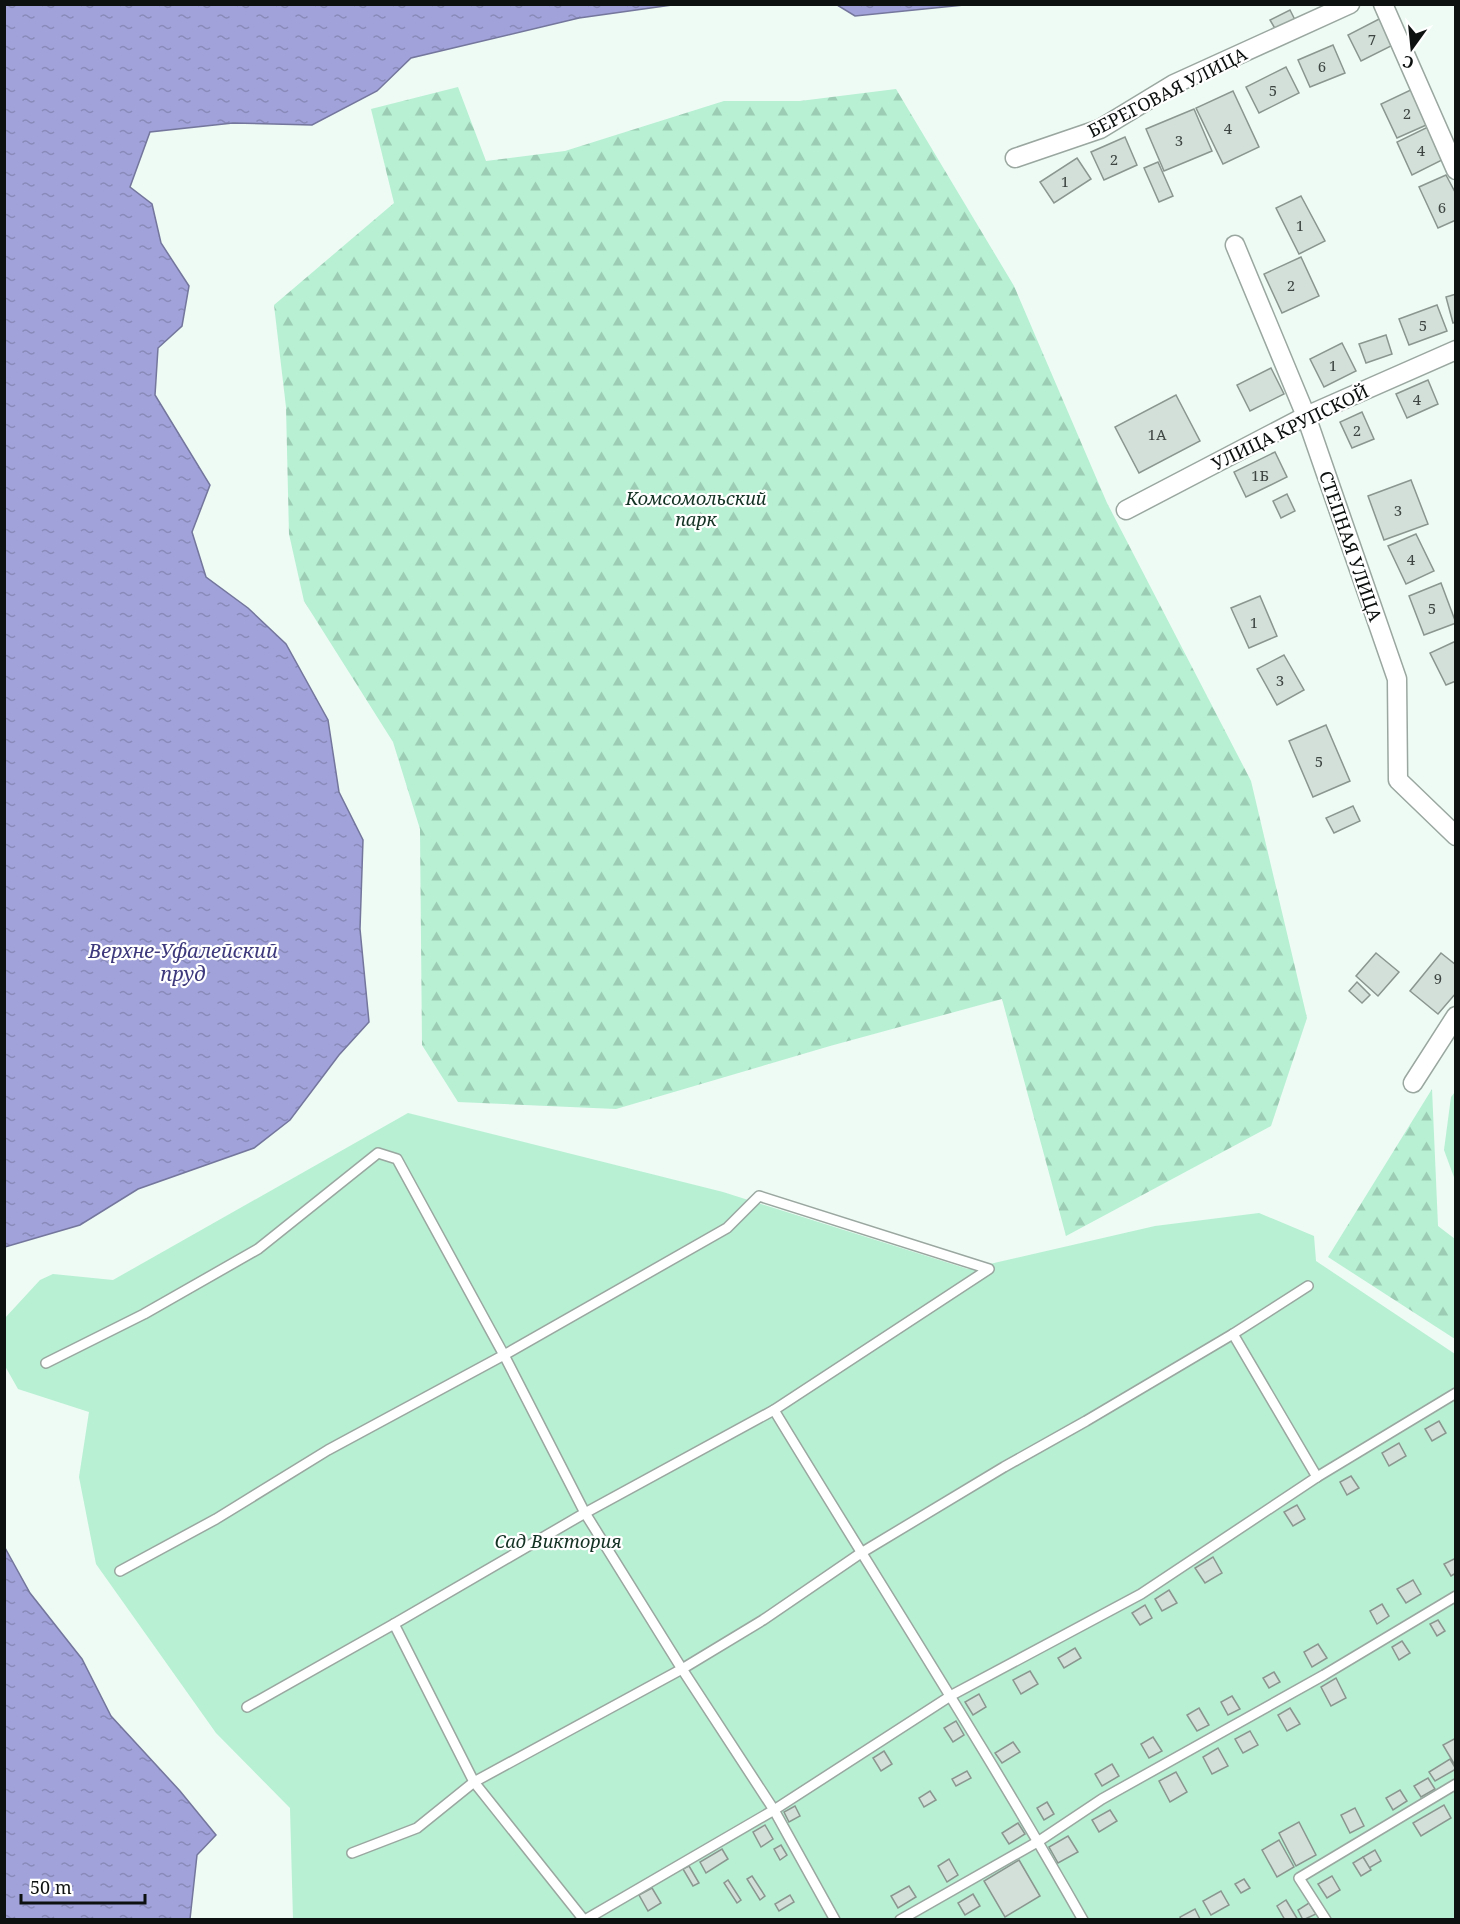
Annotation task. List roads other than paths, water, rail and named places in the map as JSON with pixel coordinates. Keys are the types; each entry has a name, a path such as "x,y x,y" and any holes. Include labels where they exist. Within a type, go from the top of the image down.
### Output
{"street":[{"name":"БЕРЕГОВАЯ УЛИЦА","path":"1015,158 1100,129 1174,84 1350,4"},
{"path":"1383,4 1455,170"},
{"name":"СТЕПНАЯ УЛИЦА","path":"1235,245 1306,416 1397,679 1398,780 1455,836"},
{"name":"УЛИЦА КРУПСКОЙ","path":"1126,510 1306,416 1455,350"},
{"path":"1413,1083 1455,1016"}],"lane":[{"path":"46,1363 144,1314 258,1249 378,1153 397,1159 504,1355 585,1513 682,1669 774,1810 835,1920"},
{"path":"120,1571 216,1520 328,1450 504,1355 727,1228 759,1196 989,1269 774,1410 585,1513 247,1707"},
{"path":"352,1853 417,1828 474,1782 682,1669 763,1620 861,1553 1233,1334 1308,1286"},
{"path":"1233,1334 1317,1477"},
{"path":"394,1624 474,1782 585,1920 774,1810 952,1695 1141,1594 1317,1477 1455,1394"},
{"path":"774,1410 861,1553 952,1695 1083,1920"},
{"path":"900,1920 1039,1841 1102,1799 1324,1674 1455,1596"},
{"path":"1326,1920 1299,1878 1455,1784"}],"water":[{"name":"Верхне-Уфалейский пруд","path":"4,5 672,5 579,18 411,58 377,91 312,125 233,123 150,132 130,187 152,204 161,243 189,286 182,326 158,348 155,395 210,485 192,532 206,577 248,608 286,644 328,720 339,792 363,840 360,929 369,1022 339,1055 290,1120 254,1148 138,1189 80,1225 5,1247"},
{"path":"837,5 964,5 855,16"},
{"path":"4,1546 30,1593 82,1659 111,1716 180,1791 216,1835 197,1855 190,1919 5,1919"}],"park label":[{"name":"Комсомольский парк","path":"696,508"},
{"name":"Сад Виктория","path":"558,1541"}]}
